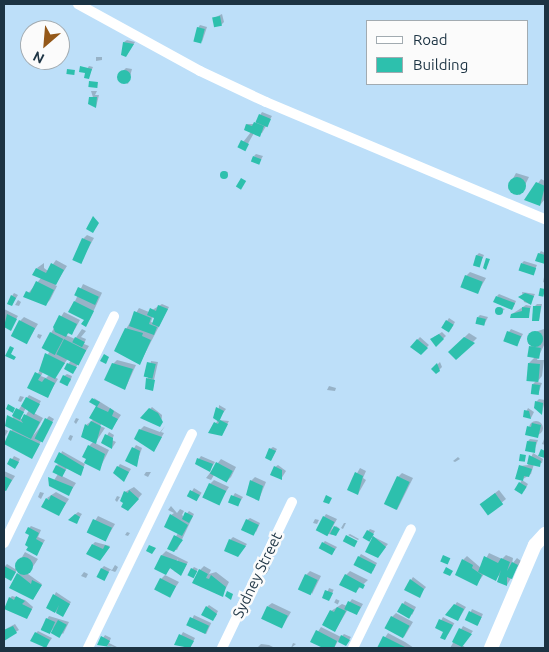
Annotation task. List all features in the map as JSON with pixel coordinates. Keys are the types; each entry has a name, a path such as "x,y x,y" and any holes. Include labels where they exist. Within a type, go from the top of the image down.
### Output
{"highway":[{"path":"491,648 535,545 545,534"}],"street":[{"path":"78,4 200,71 266,102 545,219"},
{"path":"4,543 114,316"},
{"path":"88,648 192,434"},
{"name":"Sydney Street","path":"222,648 292,502"},
{"path":"354,648 411,529"}],"building":[{"path":"220,16 222,26 214,27 212,18"},
{"path":"197,27 205,29 201,43 193,42"},
{"path":"123,42 134,44 126,57 121,55"},
{"path":"80,66 92,69 89,79 84,78 85,73 79,72"},
{"path":"67,70 75,70 74,75 66,74"},
{"path":"121,70 127,70 131,77 127,84 121,84 117,80 117,74"},
{"path":"89,81 98,82 97,88 88,87"},
{"path":"89,97 97,97 96,108 88,104"},
{"path":"259,114 271,119 267,127 255,122"},
{"path":"254,122 264,126 260,137 244,130 246,124 252,126"},
{"path":"241,140 249,144 245,151 237,147"},
{"path":"253,156 261,159 259,165 251,162"},
{"path":"224,171 228,175 224,179 220,175"},
{"path":"517,177 523,180 526,186 523,192 517,195 511,192 508,186 511,180"},
{"path":"241,178 246,181 241,190 236,187"},
{"path":"536,182 545,186 540,206 524,200"},
{"path":"93,216 99,223 93,233 86,229"},
{"path":"82,238 91,242 81,264 72,260"},
{"path":"538,253 545,255 545,264 535,261"},
{"path":"476,255 483,257 480,268 473,266"},
{"path":"486,258 490,259 486,270 483,268"},
{"path":"51,263 64,270 56,285 32,275 36,268 46,273"},
{"path":"521,263 536,268 534,276 519,271"},
{"path":"465,275 483,282 478,294 460,287"},
{"path":"36,281 54,290 46,306 23,297 26,291 30,293"},
{"path":"78,287 99,297 95,305 74,295"},
{"path":"540,288 545,289 543,297 538,296"},
{"path":"525,293 534,296 531,305 518,297"},
{"path":"11,295 16,298 12,306 7,304"},
{"path":"496,296 515,303 512,310 493,302"},
{"path":"74,301 94,311 86,327 81,324 84,320 68,312"},
{"path":"158,305 168,309 159,327 152,324 154,318 147,315 150,308 156,311"},
{"path":"533,306 541,306 539,321 532,321"},
{"path":"499,307 503,311 499,315 495,311"},
{"path":"522,307 530,308 529,318 510,318 511,314 522,311"},
{"path":"134,311 151,318 149,324 157,327 154,335 129,326"},
{"path":"7,314 17,319 11,331 4,327"},
{"path":"59,315 77,324 72,335 68,333 66,337 55,332 53,327"},
{"path":"477,317 486,319 484,326 475,324"},
{"path":"19,320 35,328 27,344 11,336"},
{"path":"446,320 454,325 449,332 441,328"},
{"path":"125,328 143,333 142,336 151,340 140,365 114,351"},
{"path":"507,331 521,336 517,346 503,341"},
{"path":"532,331 538,331 543,336 541,345 532,347 527,342 527,336"},
{"path":"50,332 63,339 55,355 42,348"},
{"path":"439,334 444,339 436,347 430,339"},
{"path":"75,337 85,342 82,347 72,342"},
{"path":"464,337 475,343 456,360 448,352"},
{"path":"64,339 86,350 79,365 56,354"},
{"path":"417,339 428,348 421,355 410,347"},
{"path":"10,346 14,348 11,354 16,357 14,360 5,356"},
{"path":"529,346 541,348 539,359 527,357"},
{"path":"45,353 65,363 55,379 39,371"},
{"path":"104,354 109,357 106,364 100,361"},
{"path":"147,362 156,364 152,379 144,377"},
{"path":"67,363 77,367 73,374 64,369"},
{"path":"112,363 133,369 125,390 104,380"},
{"path":"437,363 440,371 436,374 431,369"},
{"path":"528,363 540,364 538,382 526,381"},
{"path":"35,372 41,375 38,380 42,382 45,378 55,383 48,398 27,388"},
{"path":"63,375 71,379 67,386 59,382"},
{"path":"146,378 155,380 153,391 145,389"},
{"path":"532,384 540,385 539,395 531,394"},
{"path":"26,397 40,404 34,415 21,406"},
{"path":"92,398 100,402 97,407 108,412 110,408 114,411 112,416 118,419 112,430 89,418 96,406 89,402"},
{"path":"535,401 543,403 542,415 534,408"},
{"path":"8,404 15,408 13,413 6,409"},
{"path":"216,407 224,411 219,422 213,418"},
{"path":"16,408 24,412 20,420 12,416"},
{"path":"149,408 158,413 163,422 160,427 140,418"},
{"path":"524,410 529,411 531,419 523,417"},
{"path":"24,414 40,422 31,439 5,426 7,415 23,423 21,420"},
{"path":"45,418 53,422 43,443 35,438"},
{"path":"220,420 228,424 222,436 208,433 214,422 218,424"},
{"path":"91,421 101,426 96,444 81,437 85,424 88,426"},
{"path":"532,423 541,425 538,438 525,435 527,426 531,427"},
{"path":"139,429 162,437 154,452 134,439"},
{"path":"10,430 40,444 32,459 4,444"},
{"path":"105,434 113,438 112,449 101,443"},
{"path":"527,441 536,442 535,453 525,451"},
{"path":"88,445 105,454 100,471 84,463 86,459 82,457"},
{"path":"132,447 140,451 137,467 125,461"},
{"path":"269,448 276,451 271,461 265,458"},
{"path":"541,449 545,451 545,458 538,456"},
{"path":"59,452 84,467 81,476 54,462"},
{"path":"520,454 526,455 525,462 519,461"},
{"path":"529,455 541,461 540,467 527,464"},
{"path":"10,458 19,462 15,469 7,464"},
{"path":"197,458 213,464 210,472 195,464"},
{"path":"216,462 233,471 227,482 210,473"},
{"path":"56,465 66,470 62,477 52,472"},
{"path":"519,465 532,469 529,477 524,476 523,481 515,479"},
{"path":"117,466 129,472 124,482 113,473"},
{"path":"274,466 282,470 282,480 270,475"},
{"path":"355,472 363,476 358,495 347,490"},
{"path":"4,476 12,480 6,491 4,490"},
{"path":"397,476 410,482 397,510 384,504"},
{"path":"48,477 73,487 69,496 49,486"},
{"path":"250,480 263,486 259,501 246,495"},
{"path":"519,482 527,487 522,494 514,490"},
{"path":"209,483 226,491 219,506 202,498"},
{"path":"129,490 139,499 128,511 121,507 123,503 120,501 124,491 128,493"},
{"path":"190,490 200,495 197,501 187,496"},
{"path":"495,493 503,504 488,515 480,504"},
{"path":"51,495 66,503 59,516 41,507 46,498 49,500"},
{"path":"231,495 241,499 238,507 228,502"},
{"path":"326,495 332,498 329,504 323,502"},
{"path":"185,512 193,516 189,523 182,519"},
{"path":"75,514 80,517 77,524 68,520"},
{"path":"170,514 188,525 182,536 164,527"},
{"path":"323,516 335,522 327,536 316,530"},
{"path":"93,519 112,528 106,541 87,533"},
{"path":"246,519 259,525 254,536 241,530"},
{"path":"334,526 340,529 336,536 330,534"},
{"path":"28,527 39,533 36,539 43,543 37,556 26,550 28,547 25,545 29,535 25,533"},
{"path":"367,530 374,534 369,542 362,538"},
{"path":"174,535 183,540 174,552 167,549"},
{"path":"346,535 358,541 354,547 343,541"},
{"path":"373,536 386,547 378,558 365,552"},
{"path":"229,539 246,546 238,557 224,551"},
{"path":"322,542 335,549 332,555 319,548"},
{"path":"92,544 103,549 105,545 110,547 100,561 86,554"},
{"path":"149,545 156,548 152,554 146,551"},
{"path":"161,555 187,564 181,576 170,568 166,575 154,569"},
{"path":"443,555 450,558 448,565 440,561"},
{"path":"358,556 376,565 371,574 353,565"},
{"path":"484,556 498,563 501,558 510,562 507,571 512,562 518,565 512,579 507,577 507,586 497,582 501,570 496,581 478,572"},
{"path":"24,557 30,560 33,566 30,572 24,575 18,572 15,566 18,560"},
{"path":"462,559 473,565 472,568 482,575 477,586 455,575"},
{"path":"4,566 16,572 11,581 4,577"},
{"path":"446,567 453,571 450,576 443,573"},
{"path":"101,568 109,572 104,581 96,577"},
{"path":"191,568 197,571 194,578 187,575"},
{"path":"199,569 208,574 206,578 209,579 211,575 226,587 223,597 192,583"},
{"path":"17,573 31,584 32,580 42,585 33,600 9,588"},
{"path":"305,574 318,580 311,595 298,589"},
{"path":"345,574 365,585 363,589 359,587 356,593 339,585"},
{"path":"160,578 176,586 170,598 154,590"},
{"path":"410,579 424,589 420,598 404,590"},
{"path":"325,590 333,593 329,601 322,598"},
{"path":"227,591 233,594 231,600 225,596"},
{"path":"53,594 70,604 63,617 56,613 59,605 55,613 46,608"},
{"path":"16,596 25,601 22,604 32,609 27,619 4,609 9,597 14,600"},
{"path":"348,601 361,607 357,615 344,609"},
{"path":"402,603 414,610 409,619 397,612"},
{"path":"454,604 464,609 458,621 445,615"},
{"path":"206,606 217,614 213,621 201,615"},
{"path":"267,606 288,616 282,628 261,619"},
{"path":"337,607 346,611 335,632 322,625 330,610 334,612"},
{"path":"469,611 482,617 477,626 465,620"},
{"path":"391,616 410,626 403,638 384,628"},
{"path":"190,617 209,626 205,634 186,625"},
{"path":"46,618 55,622 50,634 41,630"},
{"path":"439,619 453,625 445,640 440,638 443,632 435,628"},
{"path":"58,620 67,625 59,638 51,633"},
{"path":"13,626 17,633 4,641 4,630"},
{"path":"459,628 472,634 462,647 452,642"},
{"path":"316,630 337,641 334,648 323,648 310,642"},
{"path":"35,632 50,640 46,648 30,641"},
{"path":"179,634 194,641 190,648 174,645"},
{"path":"341,635 350,640 346,646 338,642"},
{"path":"101,636 110,641 107,646 117,648 97,645"},
{"path":"383,636 407,648 377,648"}]}
